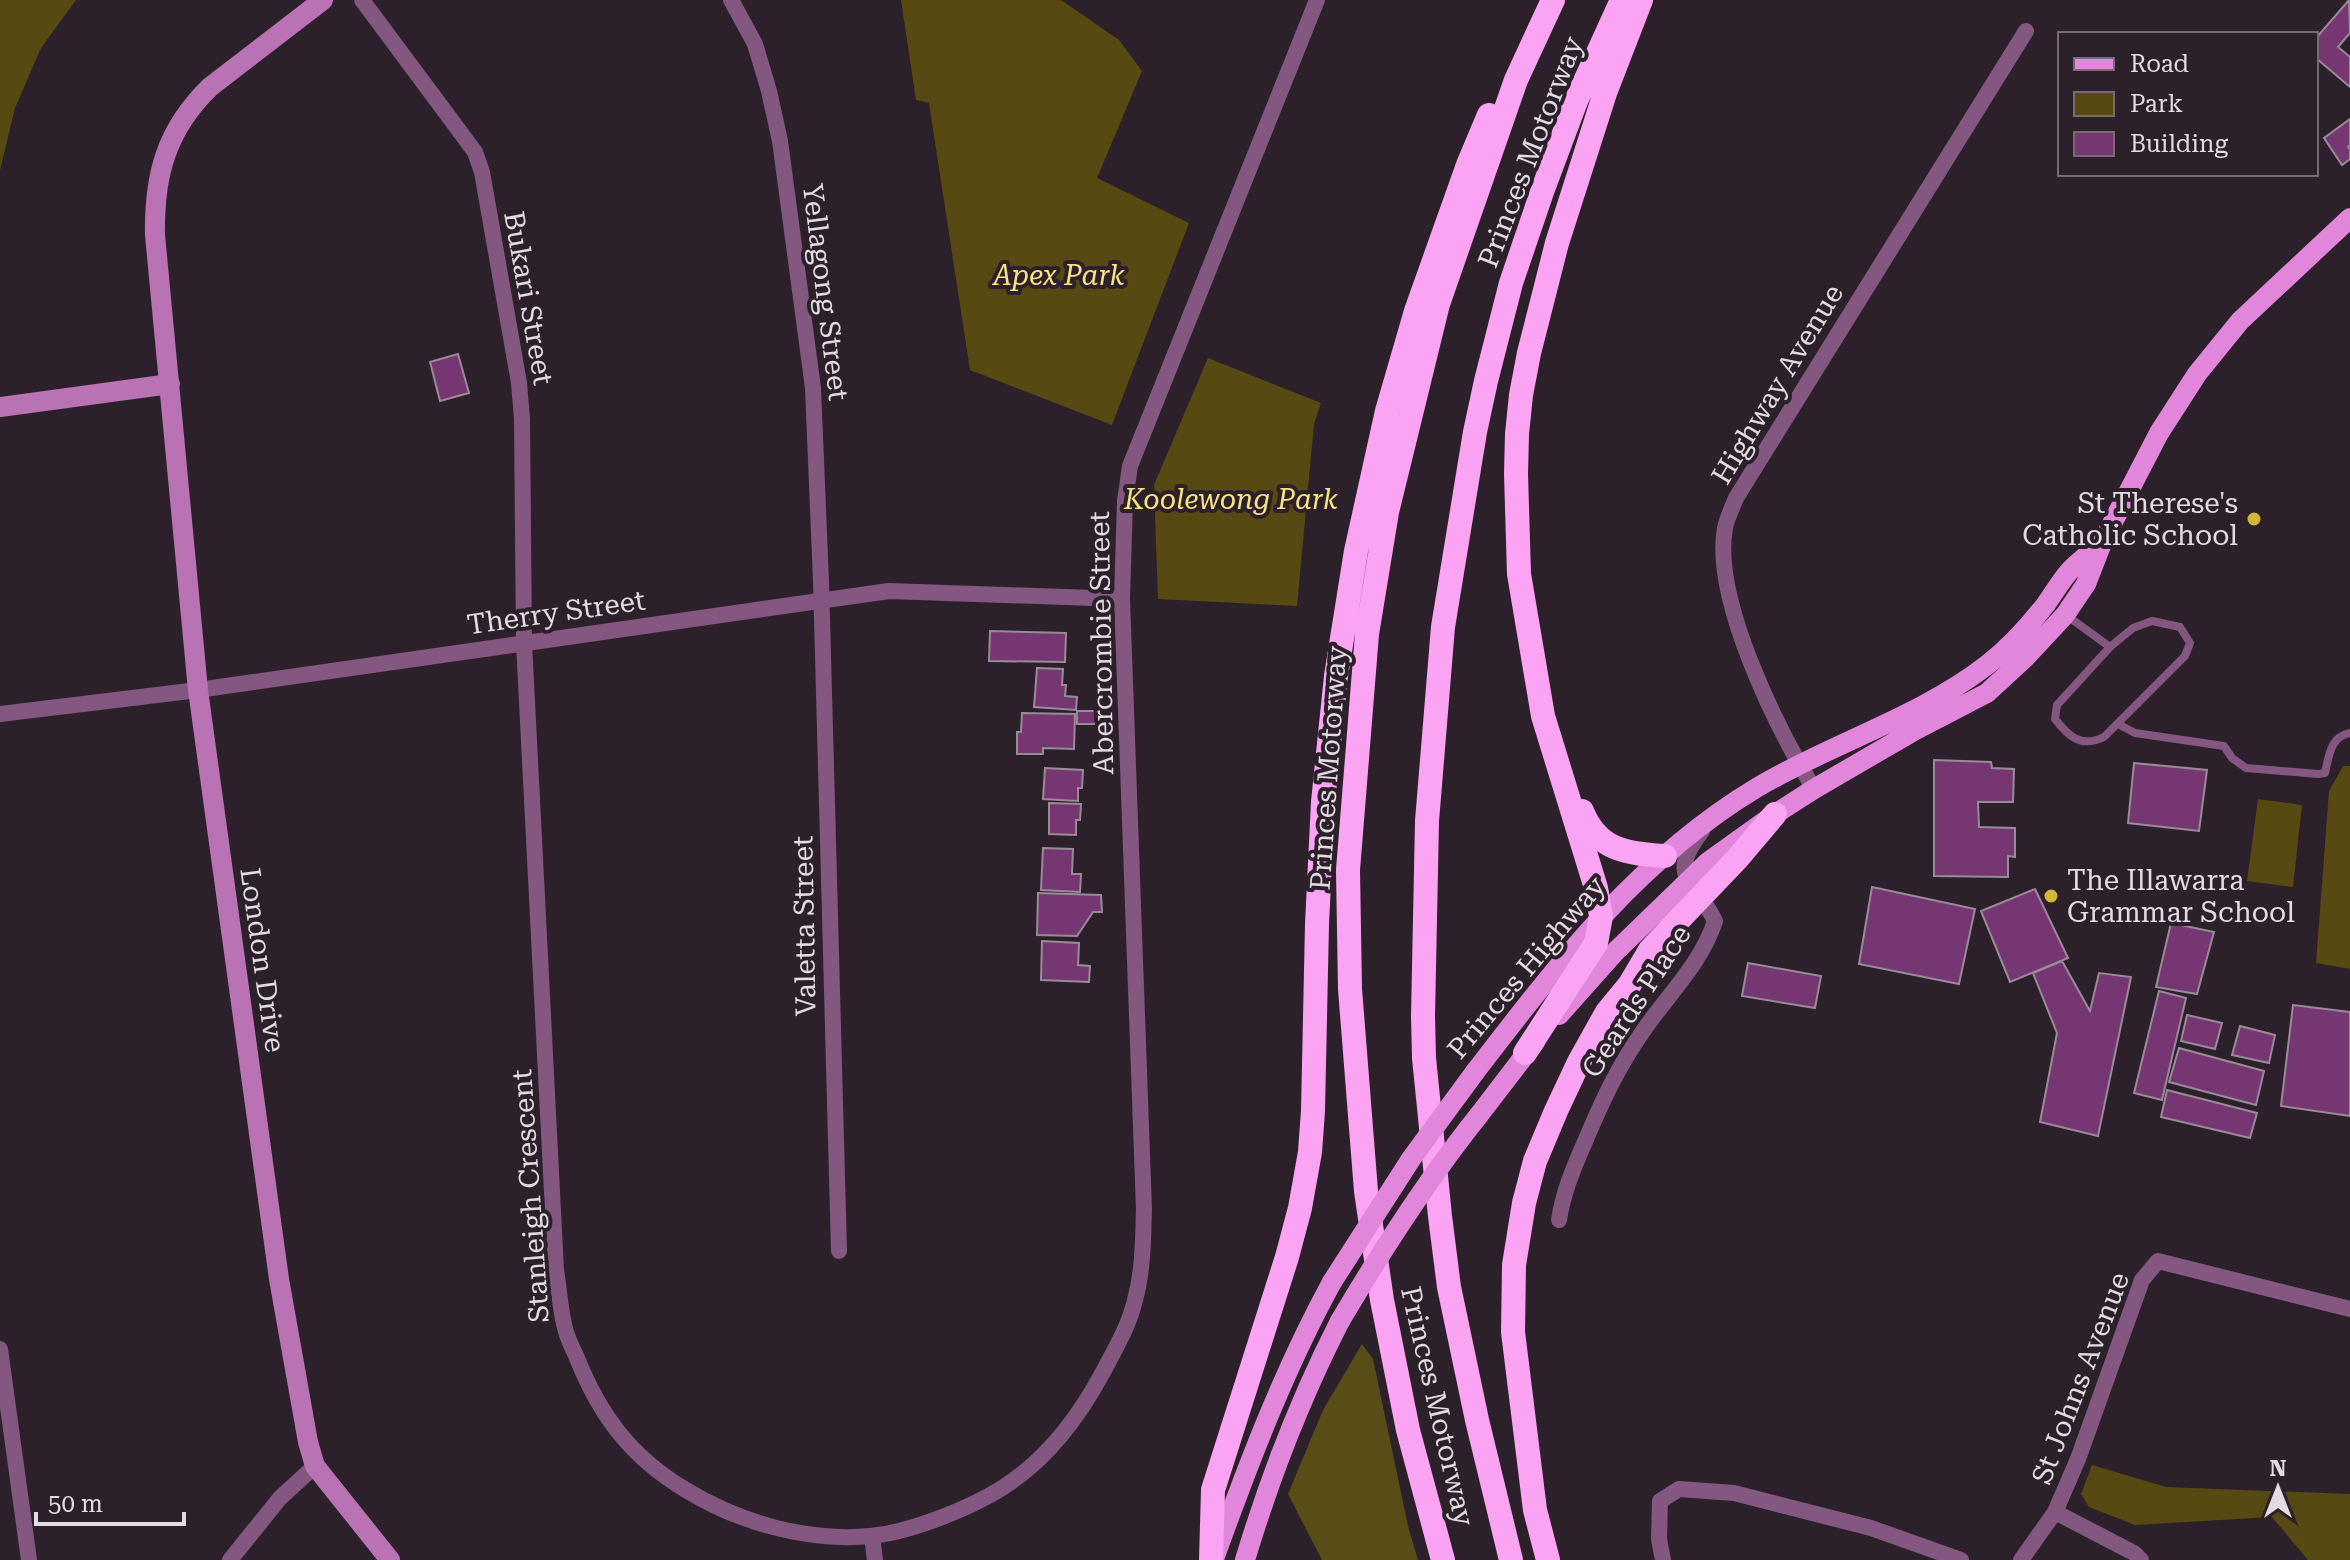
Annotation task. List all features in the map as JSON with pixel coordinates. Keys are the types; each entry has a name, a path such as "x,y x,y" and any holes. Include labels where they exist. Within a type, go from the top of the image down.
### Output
{"highway":[{"name":"Princes Motorway","path":"1443,1560 1408,1430 1382,1300 1366,1191 1350,989 1348,870 1367,634 1387,512 1438,304 1516,80 1553,0"},
{"name":"Princes Motorway","path":"1511,1560 1449,1287 1440,1216 1424,1058 1427,821 1443,627 1486,381 1511,283 1543,189 1576,101 1622,0"},
{"path":"1525,1053 1596,943 1601,916 1596,888 1543,716 1519,574 1516,474 1521,395 1541,305 1572,192 1605,93 1641,0"},
{"path":"1212,1560 1213,1490 1287,1257 1310,1152 1323,802 1344,619 1372,475 1416,311 1448,218 1501,87 1516,80"},
{"path":"1530,644 1569,776 1585,817 1597,836 1612,848 1665,856"},
{"path":"1548,1560 1535,1510 1513,1332 1514,1265 1524,1203 1535,1161 1556,1111 1607,1012 1630,984 1650,950 1694,889 1775,814"}],"main road":[{"name":"Princes Highway","path":"1775,814 1912,732 1987,693 2025,658 2065,615 2086,584 2102,543 2159,433 2197,374 2240,321 2350,218"},
{"name":"Princes Highway","path":"1212,1560 1281,1385 1332,1282 1411,1159 1555,968 1632,884 1711,820 1757,788 1924,704 1990,663 2032,622 2068,572 2102,543"},
{"name":"Princes Highway","path":"1245,1560 1277,1459 1309,1382 1340,1321 1414,1203 1525,1053 1615,952 1694,889"}],"street":[{"name":"London Drive","path":"323,0 210,87 194,103 166,148 154,202 155,235 198,690 279,1279 315,1466 390,1560"},
{"name":"Bukari Street","path":"362,0 475,152 482,172 519,383 524,643"},
{"name":"Yellagong Street","path":"731,0 755,44 780,141 813,388 822,600"},
{"name":"Abercrombie Street","path":"1141,1130 1122,599 1125,501 1130,466 1317,0"},
{"name":"Highway Avenue","path":"1814,789 1799,765 1761,685 1730,606 1724,562 1725,528 1736,498 2026,31"},
{"path":"0,407 170,384"},
{"name":"Therry Street","path":"0,714 198,690 889,591 1122,599"},
{"name":"Valetta Street","path":"822,600 839,1251"},
{"name":"Stanleigh Crescent","path":"524,643 556,1270 564,1327 591,1391 615,1429 648,1464 708,1503 754,1522 813,1535 872,1536 922,1524 973,1504 1012,1482 1055,1444 1091,1394 1122,1336 1136,1299 1143,1256 1141,1130"},
{"name":"Geards Place","path":"1559,1220 1562,1199 1621,1061 1675,991 1710,937 1715,921 1709,907 1694,889 1683,863 1688,849 1711,820"},
{"name":"St Johns Avenue","path":"2021,1560 2055,1512 2078,1459 2142,1280 2158,1261 2350,1309"},
{"path":"0,1349 29,1560"},
{"path":"230,1560 280,1498 315,1466"},
{"path":"1663,1560 1659,1539 1660,1501 1679,1489 1734,1493 1871,1528 1961,1560"},
{"path":"2055,1512 2134,1553 2141,1560"},
{"path":"872,1536 875,1560"}],"lane":[{"path":"2065,615 2110,647"},
{"path":"2152,621 2180,627 2190,643 2185,656 2104,737 2092,743 2070,737 2055,719 2057,705 2110,647 2133,628 2152,621"},
{"path":"2118,724 2135,733 2224,746 2232,758 2246,768 2318,774 2325,773 2332,744 2350,733"}],"green space":[{"path":"0,0 76,0 41,48 15,108 0,170"},
{"name":"Apex Park","path":"901,0 1061,0 1119,40 1142,71 1097,178 1189,223 1112,425 970,370 929,103 916,100"},
{"name":"Koolewong Park","path":"1208,358 1321,403 1314,424 1297,606 1158,599 1154,485"},
{"path":"2343,766 2350,766 2350,969 2316,963 2329,791"},
{"path":"2258,799 2302,805 2293,887 2247,881"},
{"path":"2092,1465 2166,1487 2350,1494 2350,1560 2308,1560 2272,1517 2135,1525 2089,1507 2081,1494"}],"shaded area":[{"path":"1362,1344 1373,1359 1418,1560 1322,1560 1288,1494 1323,1410"}],"building":[{"path":"2349,0 2350,33 2338,47 2350,57 2350,87 2318,60 2318,36"},
{"path":"2350,119 2350,159 2342,165 2324,138"},
{"path":"458,354 469,393 440,401 430,362"},
{"path":"990,631 1066,633 1065,662 989,661"},
{"path":"1037,668 1063,669 1065,696 1077,697 1076,710 1034,707"},
{"path":"1077,711 1095,711 1095,724 1077,724"},
{"path":"1022,713 1075,714 1074,749 1043,748 1043,754 1017,754 1017,732 1021,732"},
{"path":"1934,760 1991,762 1992,768 2014,769 2013,802 1978,802 1979,827 2015,828 2015,857 2008,856 2008,877 1934,876"},
{"path":"2134,763 2207,770 2199,831 2128,823"},
{"path":"1045,768 1083,770 1078,801 1043,799"},
{"path":"1049,803 1081,804 1076,835 1049,834"},
{"path":"1043,848 1073,849 1072,874 1081,874 1080,892 1041,890"},
{"path":"1872,887 1975,909 1959,984 1859,964"},
{"path":"2035,889 2068,958 2010,982 1981,911"},
{"path":"1038,893 1101,895 1102,912 1093,912 1077,936 1037,935"},
{"path":"2171,923 2214,932 2197,994 2156,987"},
{"path":"1042,941 1079,943 1078,965 1090,966 1089,982 1041,980"},
{"path":"2062,961 2090,1011 2099,973 2131,977 2098,1136 2040,1122 2057,1033 2033,973"},
{"path":"1748,963 1821,976 1815,1008 1742,996"},
{"path":"2159,991 2186,998 2162,1100 2134,1093"},
{"path":"2293,1005 2350,1012 2350,1116 2281,1106"},
{"path":"2187,1015 2222,1023 2215,1049 2181,1041"},
{"path":"2240,1026 2275,1035 2269,1063 2232,1055"},
{"path":"2179,1048 2264,1071 2256,1105 2169,1082"},
{"path":"2167,1090 2257,1113 2250,1138 2161,1117"}],"place":[{"name":"St Therese's Catholic School","path":"2254,519"},
{"name":"The Illawarra Grammar School","path":"2051,896"}]}
